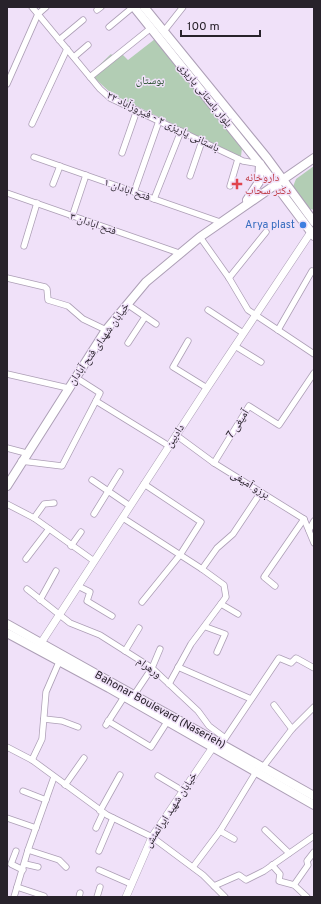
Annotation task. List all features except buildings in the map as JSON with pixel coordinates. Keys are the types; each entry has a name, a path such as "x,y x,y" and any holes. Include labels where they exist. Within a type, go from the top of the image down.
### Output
{"main road":[{"name":"بلوار باستانی پاریزی","path":"133,7 263,161"},
{"name":"بلوار باستانی پاریزی","path":"144,7 279,181"},
{"name":"خیابان شهدای فتح آبادان","path":"7,486 26,453 106,330 146,282 179,253 220,222 314,158"},
{"path":"242,207 259,182 263,161"},
{"path":"279,181 314,222"},
{"path":"279,181 313,234"},
{"name":"Bahonar Boulevard (Naserieh)","path":"7,624 134,695 223,741 259,769"},
{"name":"Bahonar Boulevard (Naserieh)","path":"7,633 167,722 213,747 259,769 313,800"}],"street":[{"name":"باستانی پاریزی ۲ - فیروزآباد ۲۲","path":"32,7 105,94 238,159 263,161"},
{"path":"7,84 38,14 46,7"},
{"path":"109,27 133,7"},
{"path":"164,31 183,7"},
{"path":"59,40 83,20"},
{"path":"90,77 151,28"},
{"path":"74,57 88,45"},
{"path":"32,124 67,49"},
{"path":"122,153 137,110"},
{"path":"134,192 159,121"},
{"path":"154,199 180,131"},
{"path":"190,176 202,141"},
{"name":"فتح ابادان ۱","path":"34,157 220,222"},
{"path":"230,186 238,159"},
{"path":"53,184 60,166"},
{"path":"72,217 86,175"},
{"path":"111,192 113,185"},
{"name":"فتح ابادان ۳","path":"7,193 72,217 179,253"},
{"path":"24,246 37,203"},
{"path":"229,278 266,232"},
{"name":"دادبین","path":"41,643 234,346 313,234"},
{"path":"200,237 229,278 248,310 314,354"},
{"path":"278,330 312,271"},
{"path":"7,278 47,289 48,300 68,306 83,319 106,330"},
{"path":"127,304 156,324"},
{"path":"208,310 243,333"},
{"path":"128,343 145,317"},
{"path":"188,341 173,367 207,388"},
{"path":"234,346 261,362"},
{"name":"آمیغی 7","path":"214,463 249,406 279,425 314,373"},
{"path":"7,374 68,388"},
{"path":"22,461 62,466 100,393 75,378"},
{"path":"96,401 169,446"},
{"name":"برزو آمیغی","path":"176,435 214,463 304,519"},
{"path":"7,448 26,453"},
{"path":"94,514 120,472"},
{"path":"92,480 130,506"},
{"path":"142,602 180,555 201,522 144,484"},
{"path":"202,569 216,548 233,534 261,492"},
{"path":"34,518 44,504 54,503"},
{"path":"7,504 34,518 94,561"},
{"path":"123,518 224,585 226,597 206,626 191,644 169,684"},
{"path":"304,519 314,543"},
{"path":"276,586 264,577 304,519"},
{"path":"309,530 314,521"},
{"path":"26,559 49,529"},
{"path":"72,546 81,532"},
{"path":"40,600 56,571"},
{"path":"78,586 90,592 87,601 112,616"},
{"name":"ورهرام","path":"27,589 59,616 70,623 100,634 152,668 198,711 223,741"},
{"path":"221,604 238,614"},
{"path":"206,626 225,634 217,652"},
{"path":"125,651 139,628"},
{"path":"134,695 152,668 160,649"},
{"path":"223,741 279,658 291,663 296,658 313,668"},
{"path":"32,760 42,739 46,692 59,662"},
{"path":"178,667 251,699"},
{"path":"124,697 107,723 151,747 167,722"},
{"path":"274,705 292,729"},
{"path":"193,867 220,831 259,769 292,729 314,707"},
{"path":"44,719 62,721 78,727"},
{"path":"7,747 32,760 102,812 152,837 193,867 225,897"},
{"name":"خیابان شهید ایرانمنش","path":"126,897 152,837 213,747"},
{"path":"65,785 84,758"},
{"path":"96,828 120,775"},
{"path":"158,776 183,791"},
{"path":"14,897 28,850 54,777"},
{"path":"23,791 46,800"},
{"path":"7,818 36,828"},
{"path":"99,851 114,818"},
{"path":"266,830 289,853"},
{"path":"220,831 234,839"},
{"path":"214,886 239,875 246,880 313,838"},
{"path":"28,850 59,860 66,867"},
{"path":"16,851 11,864 23,870"},
{"path":"294,885 308,865 307,861 314,852"},
{"path":"25,864 38,867"},
{"path":"272,865 280,874 279,881 294,885 307,897"},
{"path":"98,870 131,884"},
{"path":"17,887 44,896"},
{"path":"97,897 100,887"}],"green space":[{"name":"بوستان","path":"155,39 242,148 241,156 238,156 112,94 90,74 111,54 115,58 121,53 128,60"},
{"path":"314,166 314,210 304,207 292,189 296,179"}],"place":[{"name":"داروخانه دکتر سحاب","path":"237,184"},
{"name":"Arya plast","path":"303,225"}]}
